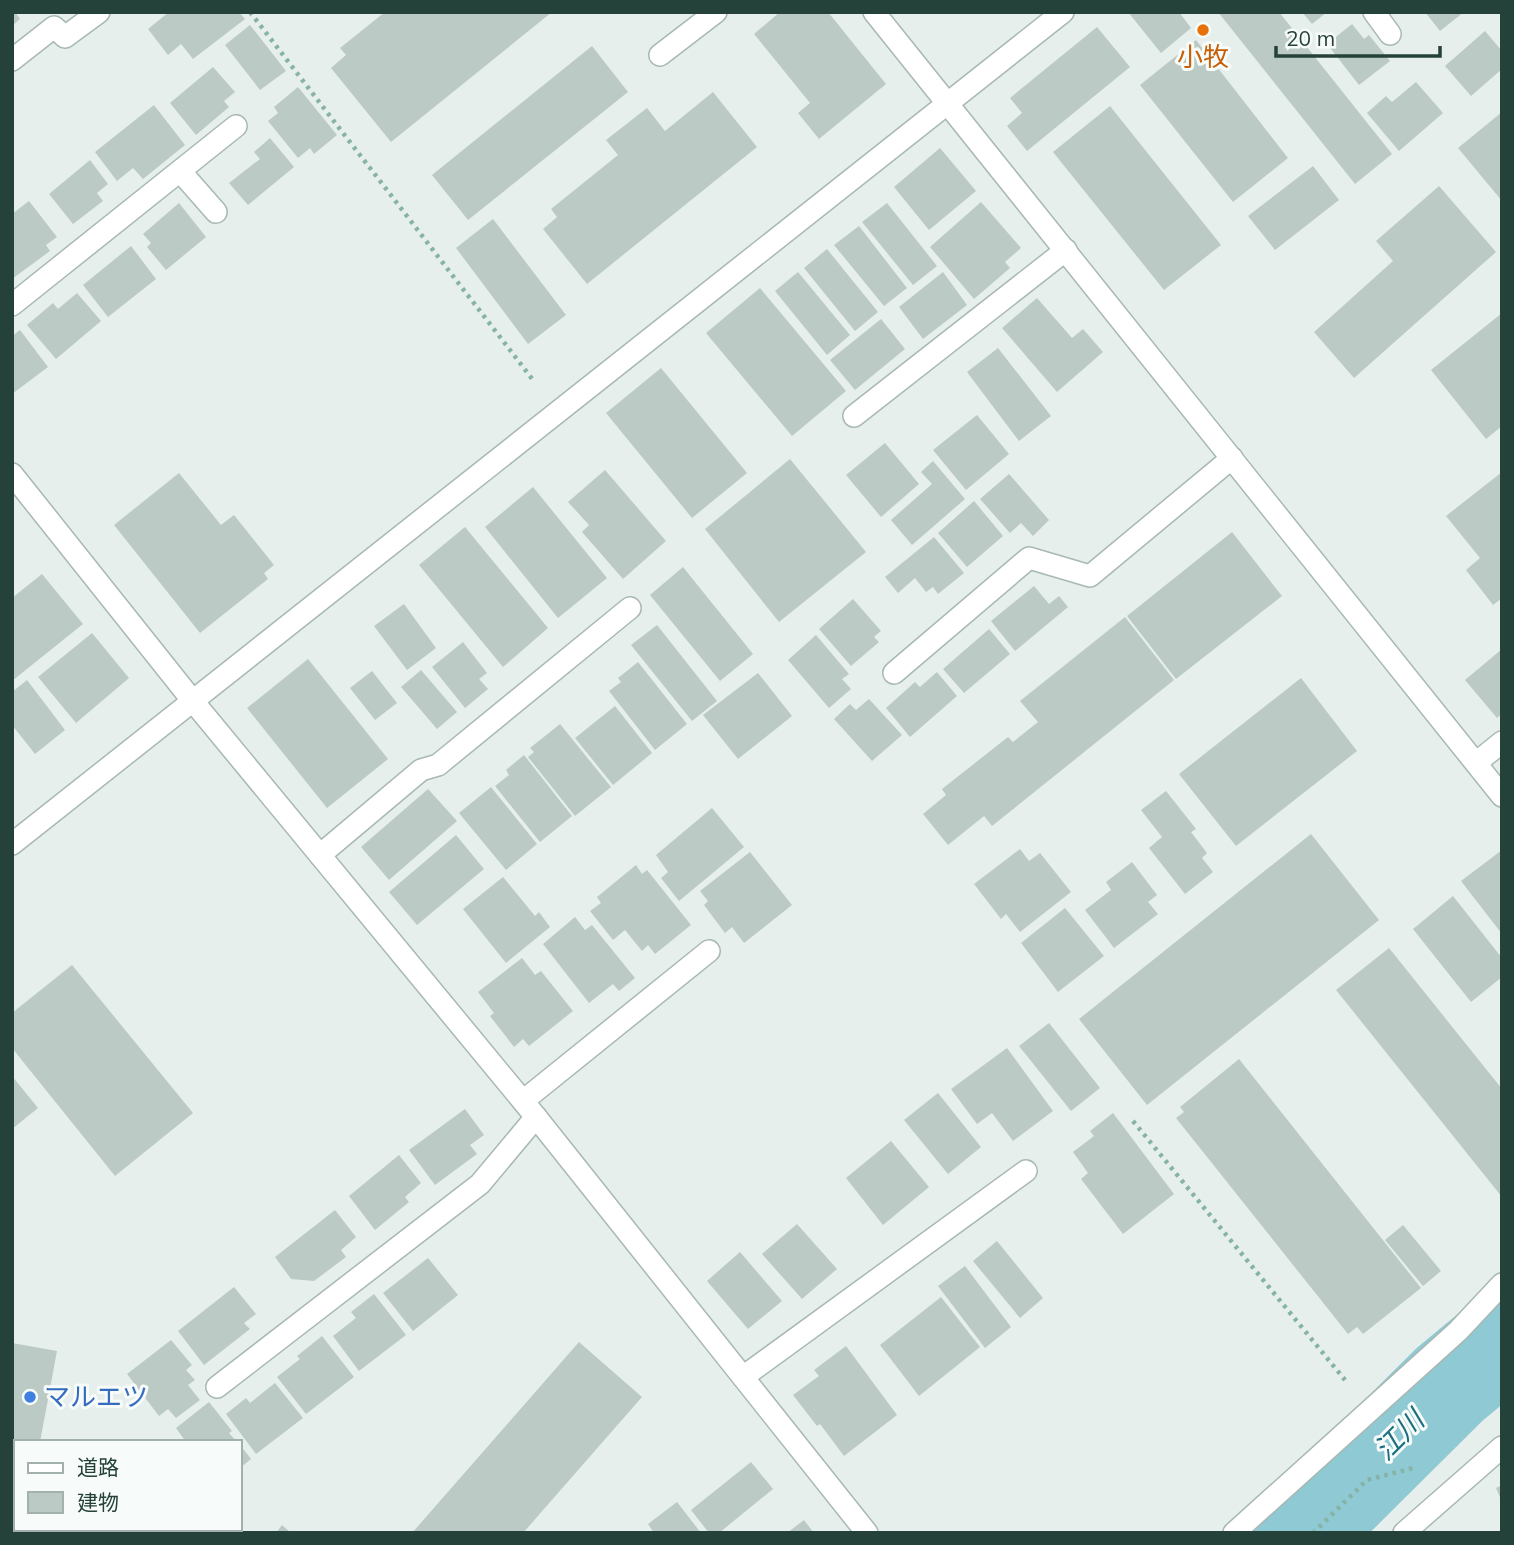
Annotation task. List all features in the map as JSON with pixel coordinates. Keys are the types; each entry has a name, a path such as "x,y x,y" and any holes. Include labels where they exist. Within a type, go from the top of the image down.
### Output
{"street":[{"path":"12,60 54,27 65,37 99,12"},
{"path":"660,55 716,12"},
{"path":"874,12 1502,796"},
{"path":"12,844 1063,12"},
{"path":"1374,12 1390,34"},
{"path":"12,305 236,126"},
{"path":"180,171 216,212"},
{"path":"855,416 1066,250"},
{"path":"894,673 1029,558 1090,576 1232,458"},
{"path":"12,474 192,700 529,1109 867,1533"},
{"path":"320,855 421,771 438,765 631,608"},
{"path":"1476,763 1502,742"},
{"path":"217,1387 480,1184 529,1109 709,951"},
{"path":"744,1377 1026,1171"},
{"path":"1234,1533 1458,1331 1502,1284"},
{"path":"1404,1533 1502,1447"}],"path":[{"path":"250,12 534,381"},
{"path":"1133,1121 1370,1410"},
{"path":"1313,1533 1367,1480 1419,1466"}],"building":[{"path":"12,12 20,19 12,26"},
{"path":"169,12 239,12 245,19 193,59 181,44 168,55 148,29"},
{"path":"385,12 552,12 391,142 331,68 346,55 340,48"},
{"path":"780,12 828,12 886,84 819,139 798,113 810,103 754,34"},
{"path":"1128,12 1179,12 1191,28 1161,53"},
{"path":"1218,12 1279,12 1392,154 1355,184"},
{"path":"1302,12 1327,12 1312,24"},
{"path":"1425,12 1464,12 1440,31"},
{"path":"1352,24 1364,39 1369,35 1390,61 1359,85 1327,44"},
{"path":"250,25 286,71 260,90 225,45"},
{"path":"1097,27 1130,67 1027,151 1007,126 1022,113 1010,98"},
{"path":"1485,31 1502,51 1502,69 1471,96 1445,66"},
{"path":"1196,40 1288,158 1233,202 1140,85"},
{"path":"592,46 628,92 468,220 432,175"},
{"path":"213,67 235,92 224,101 229,107 196,135 170,103"},
{"path":"1416,82 1443,113 1399,151 1367,113 1386,96 1392,102"},
{"path":"298,87 337,135 314,154 310,148 298,158 268,121 278,113 274,107"},
{"path":"713,92 757,147 587,284 543,229 557,217 551,209 618,155 606,140 647,108 665,131"},
{"path":"154,105 185,145 143,179 133,168 117,181 95,152"},
{"path":"1110,106 1221,245 1164,290 1053,152"},
{"path":"1502,112 1502,201 1458,148"},
{"path":"270,138 294,167 248,205 229,183 260,159 254,152"},
{"path":"940,148 976,191 929,230 894,187"},
{"path":"90,160 108,184 97,193 103,201 73,224 49,194"},
{"path":"1313,166 1339,200 1275,250 1248,216"},
{"path":"1439,186 1496,252 1354,378 1314,332 1393,261 1376,241"},
{"path":"29,201 57,237 46,245 50,251 12,279 12,214"},
{"path":"981,202 1021,248 1005,262 1010,268 974,299 930,247"},
{"path":"179,203 206,237 166,270 147,247 151,243 143,234"},
{"path":"887,203 937,266 913,285 862,222"},
{"path":"493,219 566,315 528,344 456,248"},
{"path":"859,226 907,288 884,306 834,245"},
{"path":"131,246 156,279 108,317 83,285"},
{"path":"827,249 878,312 855,331 804,268"},
{"path":"798,272 850,335 827,355 775,291"},
{"path":"943,272 967,305 923,339 899,307"},
{"path":"760,288 846,391 792,436 706,333"},
{"path":"77,293 101,321 56,359 27,325 53,303 58,309"},
{"path":"1037,298 1072,338 1083,329 1103,352 1057,392 1002,328"},
{"path":"1502,313 1502,426 1486,439 1431,370"},
{"path":"881,319 905,349 855,390 830,360"},
{"path":"20,330 48,367 12,394 12,336"},
{"path":"998,348 1051,416 1019,441 967,372"},
{"path":"661,368 747,473 692,518 606,413"},
{"path":"977,415 1009,454 966,490 933,450"},
{"path":"885,443 919,484 881,517 846,475"},
{"path":"790,459 866,552 779,622 705,529"},
{"path":"933,461 965,499 912,545 891,520 932,484 921,472"},
{"path":"605,470 666,541 623,579 582,532 589,525 568,502"},
{"path":"1502,472 1502,598 1493,605 1466,570 1480,558 1446,516"},
{"path":"179,473 221,525 234,515 274,565 264,573 268,579 200,633 114,525"},
{"path":"1009,474 1049,520 1033,536 1021,523 1010,533 980,499"},
{"path":"533,487 607,578 558,618 485,527"},
{"path":"974,501 1003,536 967,567 938,533"},
{"path":"465,527 548,628 503,667 419,565"},
{"path":"1232,532 1282,596 1176,679 1127,616"},
{"path":"934,537 964,573 938,594 933,587 926,592 915,578 898,593 885,577"},
{"path":"683,567 753,654 720,681 650,595"},
{"path":"42,574 83,624 12,681 12,598"},
{"path":"1034,586 1049,604 1059,596 1068,607 1015,651 991,621"},
{"path":"853,599 881,631 874,637 879,642 851,666 819,629"},
{"path":"404,604 436,648 407,670 374,626"},
{"path":"1125,617 1174,680 992,826 984,816 948,845 923,814 946,795 942,789 1008,737 1013,742 1038,722 1020,701"},
{"path":"657,625 717,701 692,721 631,645"},
{"path":"989,629 1010,654 964,693 943,669"},
{"path":"92,633 129,678 76,723 38,677"},
{"path":"816,635 849,674 842,679 851,689 829,708 788,660"},
{"path":"463,642 487,673 479,679 488,689 465,708 432,667"},
{"path":"1502,649 1502,714 1497,718 1465,680"},
{"path":"308,659 388,759 327,808 247,708"},
{"path":"638,662 687,724 655,750 609,691 621,682 618,678"},
{"path":"421,670 457,712 437,729 401,687"},
{"path":"372,671 397,703 375,720 350,688"},
{"path":"937,672 957,696 910,737 886,708 915,682 920,687"},
{"path":"758,673 792,716 738,759 703,715"},
{"path":"1301,678 1357,751 1236,846 1179,774"},
{"path":"27,680 65,730 35,754 12,725 12,692"},
{"path":"869,699 902,735 872,761 834,719 850,704 856,710"},
{"path":"615,706 652,753 613,785 575,738"},
{"path":"560,724 611,787 575,816 528,757 534,752 530,748"},
{"path":"524,755 572,816 540,842 495,786 509,775 506,770"},
{"path":"491,787 537,844 506,870 459,813"},
{"path":"428,789 457,821 389,880 361,847"},
{"path":"1166,791 1196,829 1191,832 1207,853 1202,858 1213,872 1185,894 1149,848 1162,837 1141,810"},
{"path":"712,808 744,847 679,901 661,878 668,872 656,855"},
{"path":"1311,834 1379,920 1147,1105 1079,1019"},
{"path":"456,835 484,869 417,925 389,892"},
{"path":"1020,849 1029,861 1040,853 1071,892 1020,932 1006,914 1001,919 974,884"},
{"path":"1502,850 1502,934 1461,881"},
{"path":"750,852 792,905 744,943 732,927 725,933 704,905 708,901 700,891"},
{"path":"1132,862 1157,895 1148,902 1158,914 1114,948 1085,910 1111,890 1106,882"},
{"path":"636,865 642,874 647,870 691,925 655,954 648,945 642,951 625,930 613,940 590,911 601,903 597,897"},
{"path":"503,877 535,916 539,912 550,927 506,963 463,909"},
{"path":"1453,896 1502,958 1502,977 1471,1002 1413,929"},
{"path":"1065,908 1104,956 1058,992 1021,943"},
{"path":"575,917 585,930 592,925 635,978 619,991 613,984 589,1003 543,944"},
{"path":"1389,948 1502,1089 1502,1197 1336,990"},
{"path":"522,958 535,975 541,971 573,1011 529,1046 523,1039 514,1047 490,1016 494,1013 478,992"},
{"path":"72,965 193,1113 115,1176 12,1048 12,1013"},
{"path":"1049,1023 1100,1088 1071,1111 1019,1046"},
{"path":"1007,1048 1053,1111 1013,1141 992,1113 977,1124 951,1089"},
{"path":"1239,1059 1421,1288 1363,1334 1357,1327 1348,1334 1176,1118 1184,1112 1180,1107"},
{"path":"12,1076 38,1108 12,1129"},
{"path":"938,1093 981,1147 948,1174 904,1120"},
{"path":"465,1109 484,1135 470,1145 477,1154 435,1185 409,1150"},
{"path":"1113,1113 1174,1194 1123,1234 1081,1179 1088,1173 1073,1152 1094,1136 1090,1131"},
{"path":"891,1141 929,1187 883,1225 846,1178"},
{"path":"399,1155 421,1183 405,1197 409,1202 375,1230 349,1196"},
{"path":"335,1210 356,1237 341,1250 346,1257 314,1281 291,1279 275,1257"},
{"path":"797,1224 837,1269 802,1299 762,1254"},
{"path":"1403,1225 1441,1271 1423,1286 1385,1240"},
{"path":"997,1241 1043,1298 1020,1318 973,1261"},
{"path":"740,1252 782,1301 748,1329 707,1281"},
{"path":"428,1258 458,1295 413,1331 383,1293"},
{"path":"965,1266 1011,1327 985,1348 938,1286"},
{"path":"234,1287 256,1314 244,1323 250,1329 204,1365 178,1331"},
{"path":"374,1294 406,1335 359,1371 333,1336 356,1318 351,1312"},
{"path":"941,1297 980,1347 919,1396 880,1345"},
{"path":"322,1336 354,1377 306,1414 277,1377 300,1359 297,1356"},
{"path":"171,1340 192,1365 186,1370 195,1380 188,1385 200,1400 176,1418 168,1409 159,1416 127,1374"},
{"path":"579,1342 642,1397 523,1533 412,1533"},
{"name":"マルエツ","path":"12,1343 57,1351 40,1440 14,1440 14,1531 24,1531 12,1533"},
{"path":"846,1346 897,1415 844,1456 820,1424 817,1426 793,1395 819,1376 814,1370"},
{"path":"275,1383 303,1418 256,1454 226,1414 246,1398 250,1403"},
{"path":"209,1402 232,1431 229,1433 235,1440 185,1440 176,1428"},
{"path":"242,1448 251,1459 242,1466"},
{"path":"751,1462 773,1489 719,1533 709,1533 691,1510"},
{"path":"1502,1485 1502,1502 1496,1488"},
{"path":"677,1502 701,1533 654,1533 648,1524"},
{"path":"804,1520 814,1533 787,1533"},
{"path":"282,1525 291,1533 276,1533"}],"waterway":[{"name":"江川","path":"1300,1533 1450,1384 1502,1341"}],"place":[{"name":"小牧","path":"1203,30"},
{"name":"マルエツ","path":"30,1397"}]}
